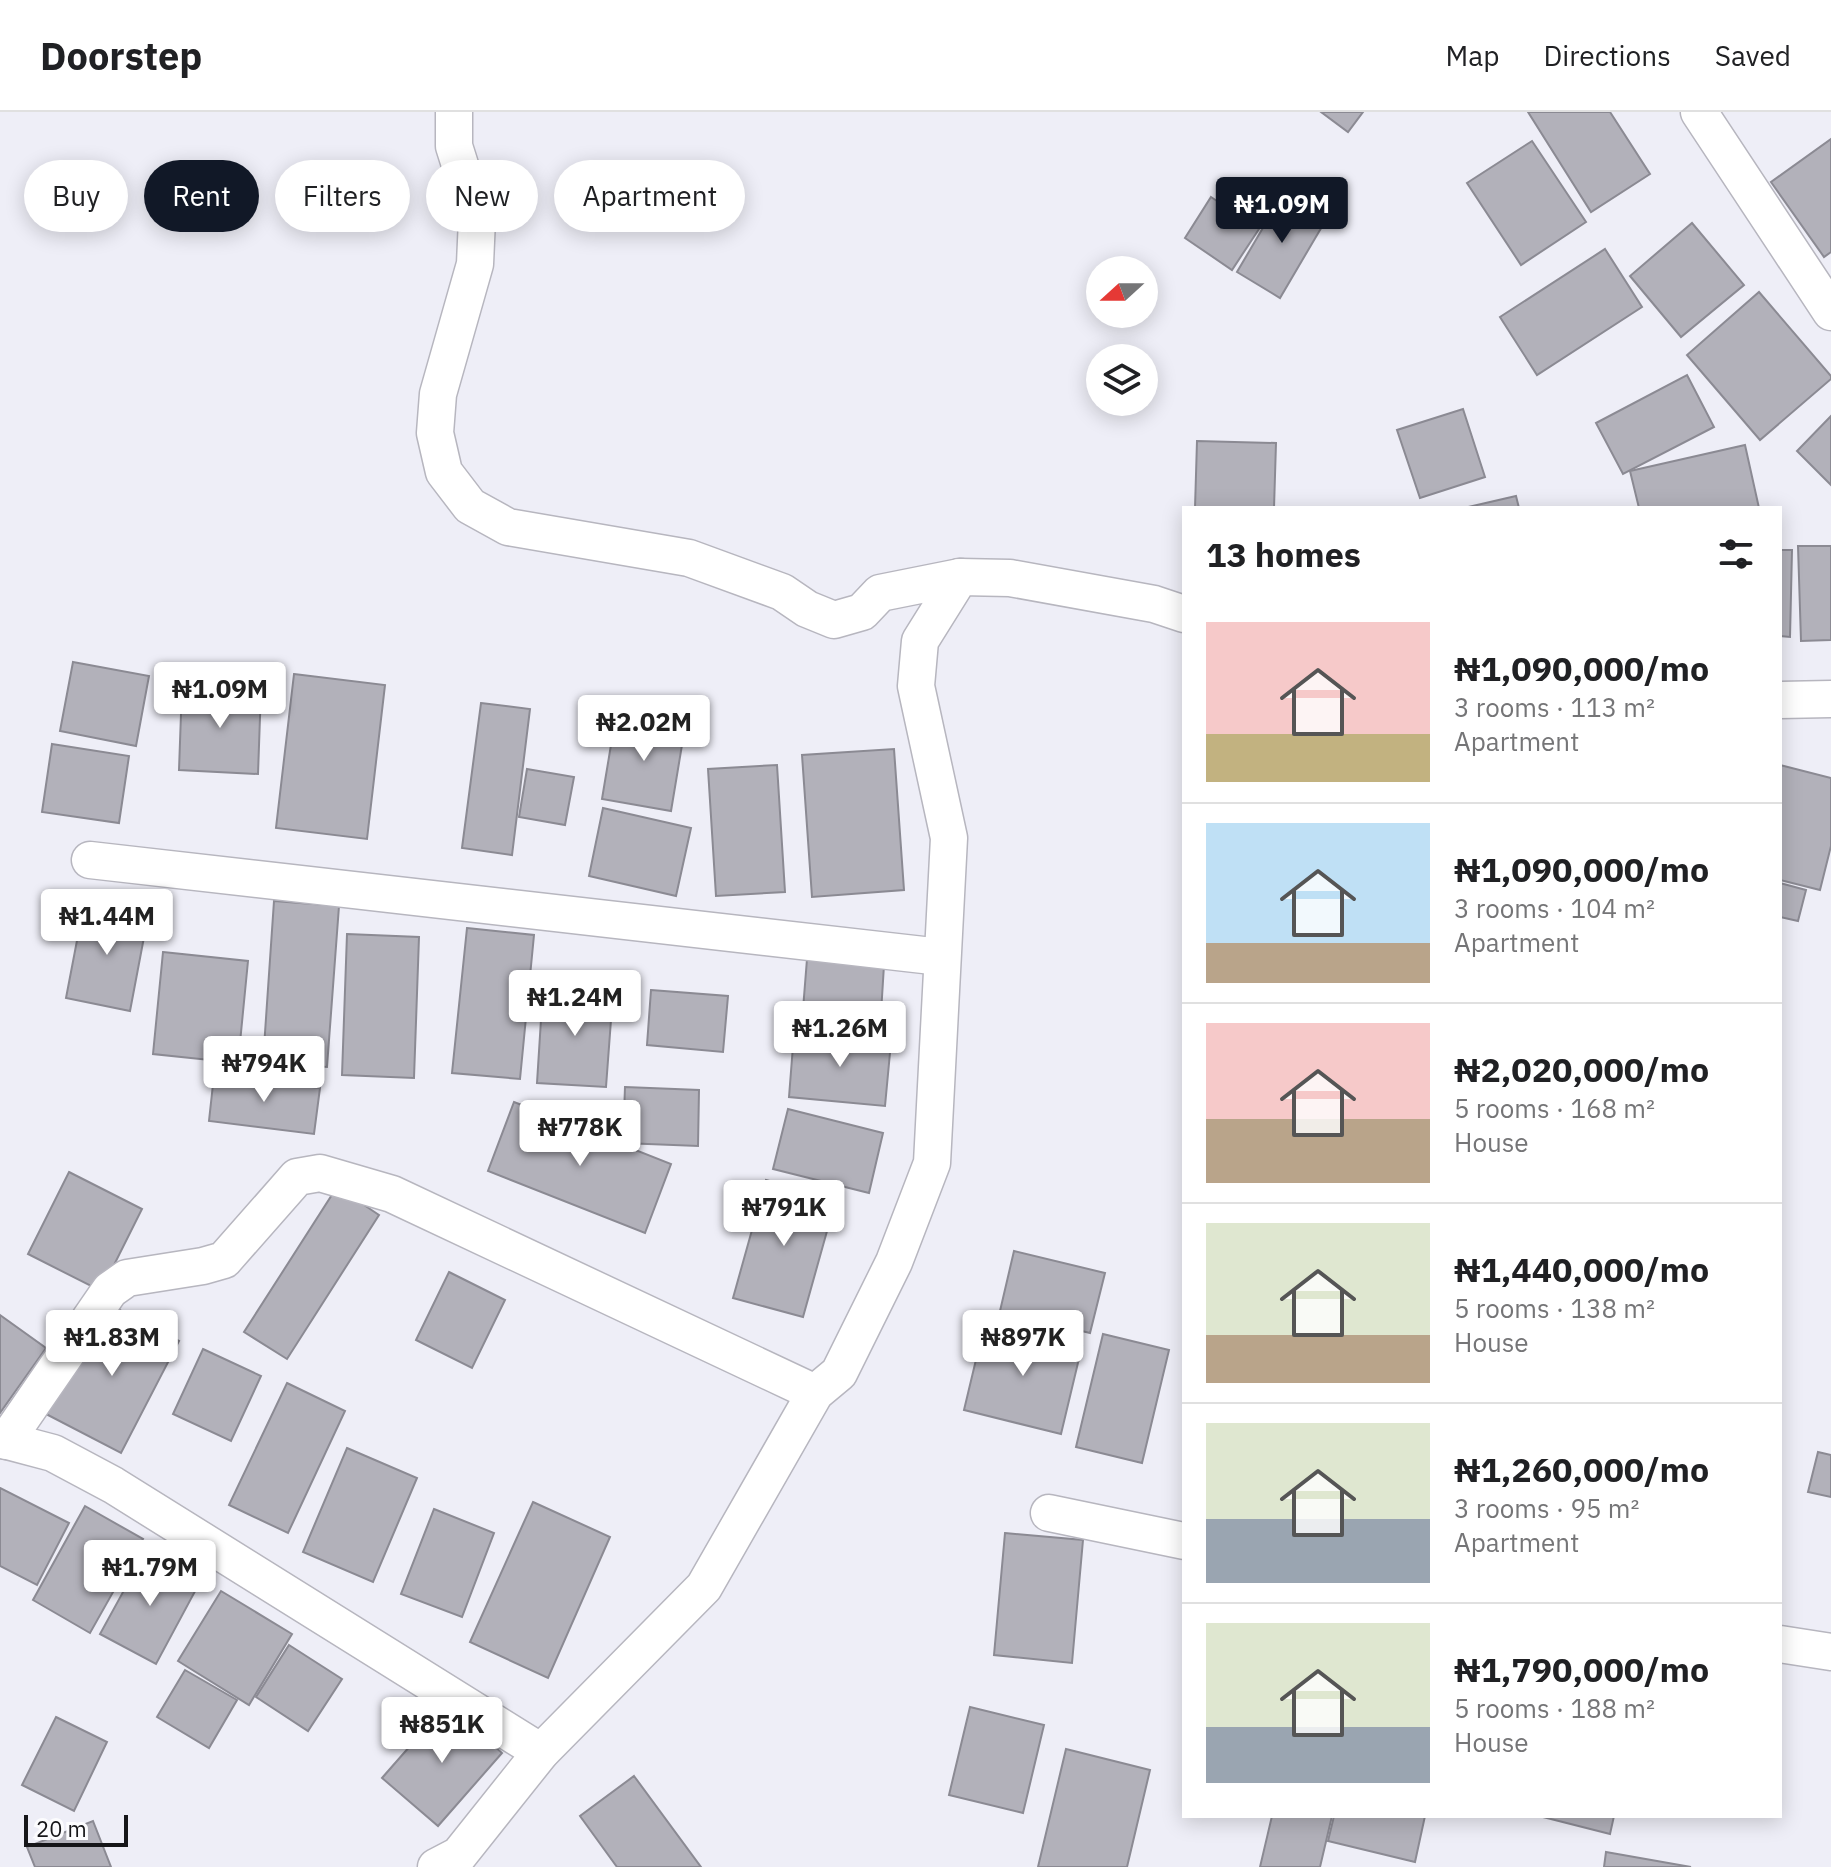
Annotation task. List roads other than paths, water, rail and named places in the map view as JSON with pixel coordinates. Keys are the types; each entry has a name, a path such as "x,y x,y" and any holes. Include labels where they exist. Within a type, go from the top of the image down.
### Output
{"street":[{"path":"454,112 454,146 477,219 475,264 438,394 435,433 444,472 470,506 508,527 689,558 782,592 807,609 834,620 862,612 880,593 960,577 1010,578 1154,604 1182,613"},
{"path":"1699,112 1831,312"},
{"path":"436,1867 459,1855 541,1752 704,1587 815,1393 839,1373 894,1262 932,1163 949,838 916,686 920,641 960,577"},
{"path":"1782,700 1831,699"},
{"path":"90,860 941,957"},
{"path":"541,1752 113,1485 53,1453 3,1440 110,1290 127,1278 224,1260 297,1177 320,1173 392,1194 815,1393"},
{"path":"1049,1513 1182,1541"},
{"path":"1782,1644 1831,1652"}]}
